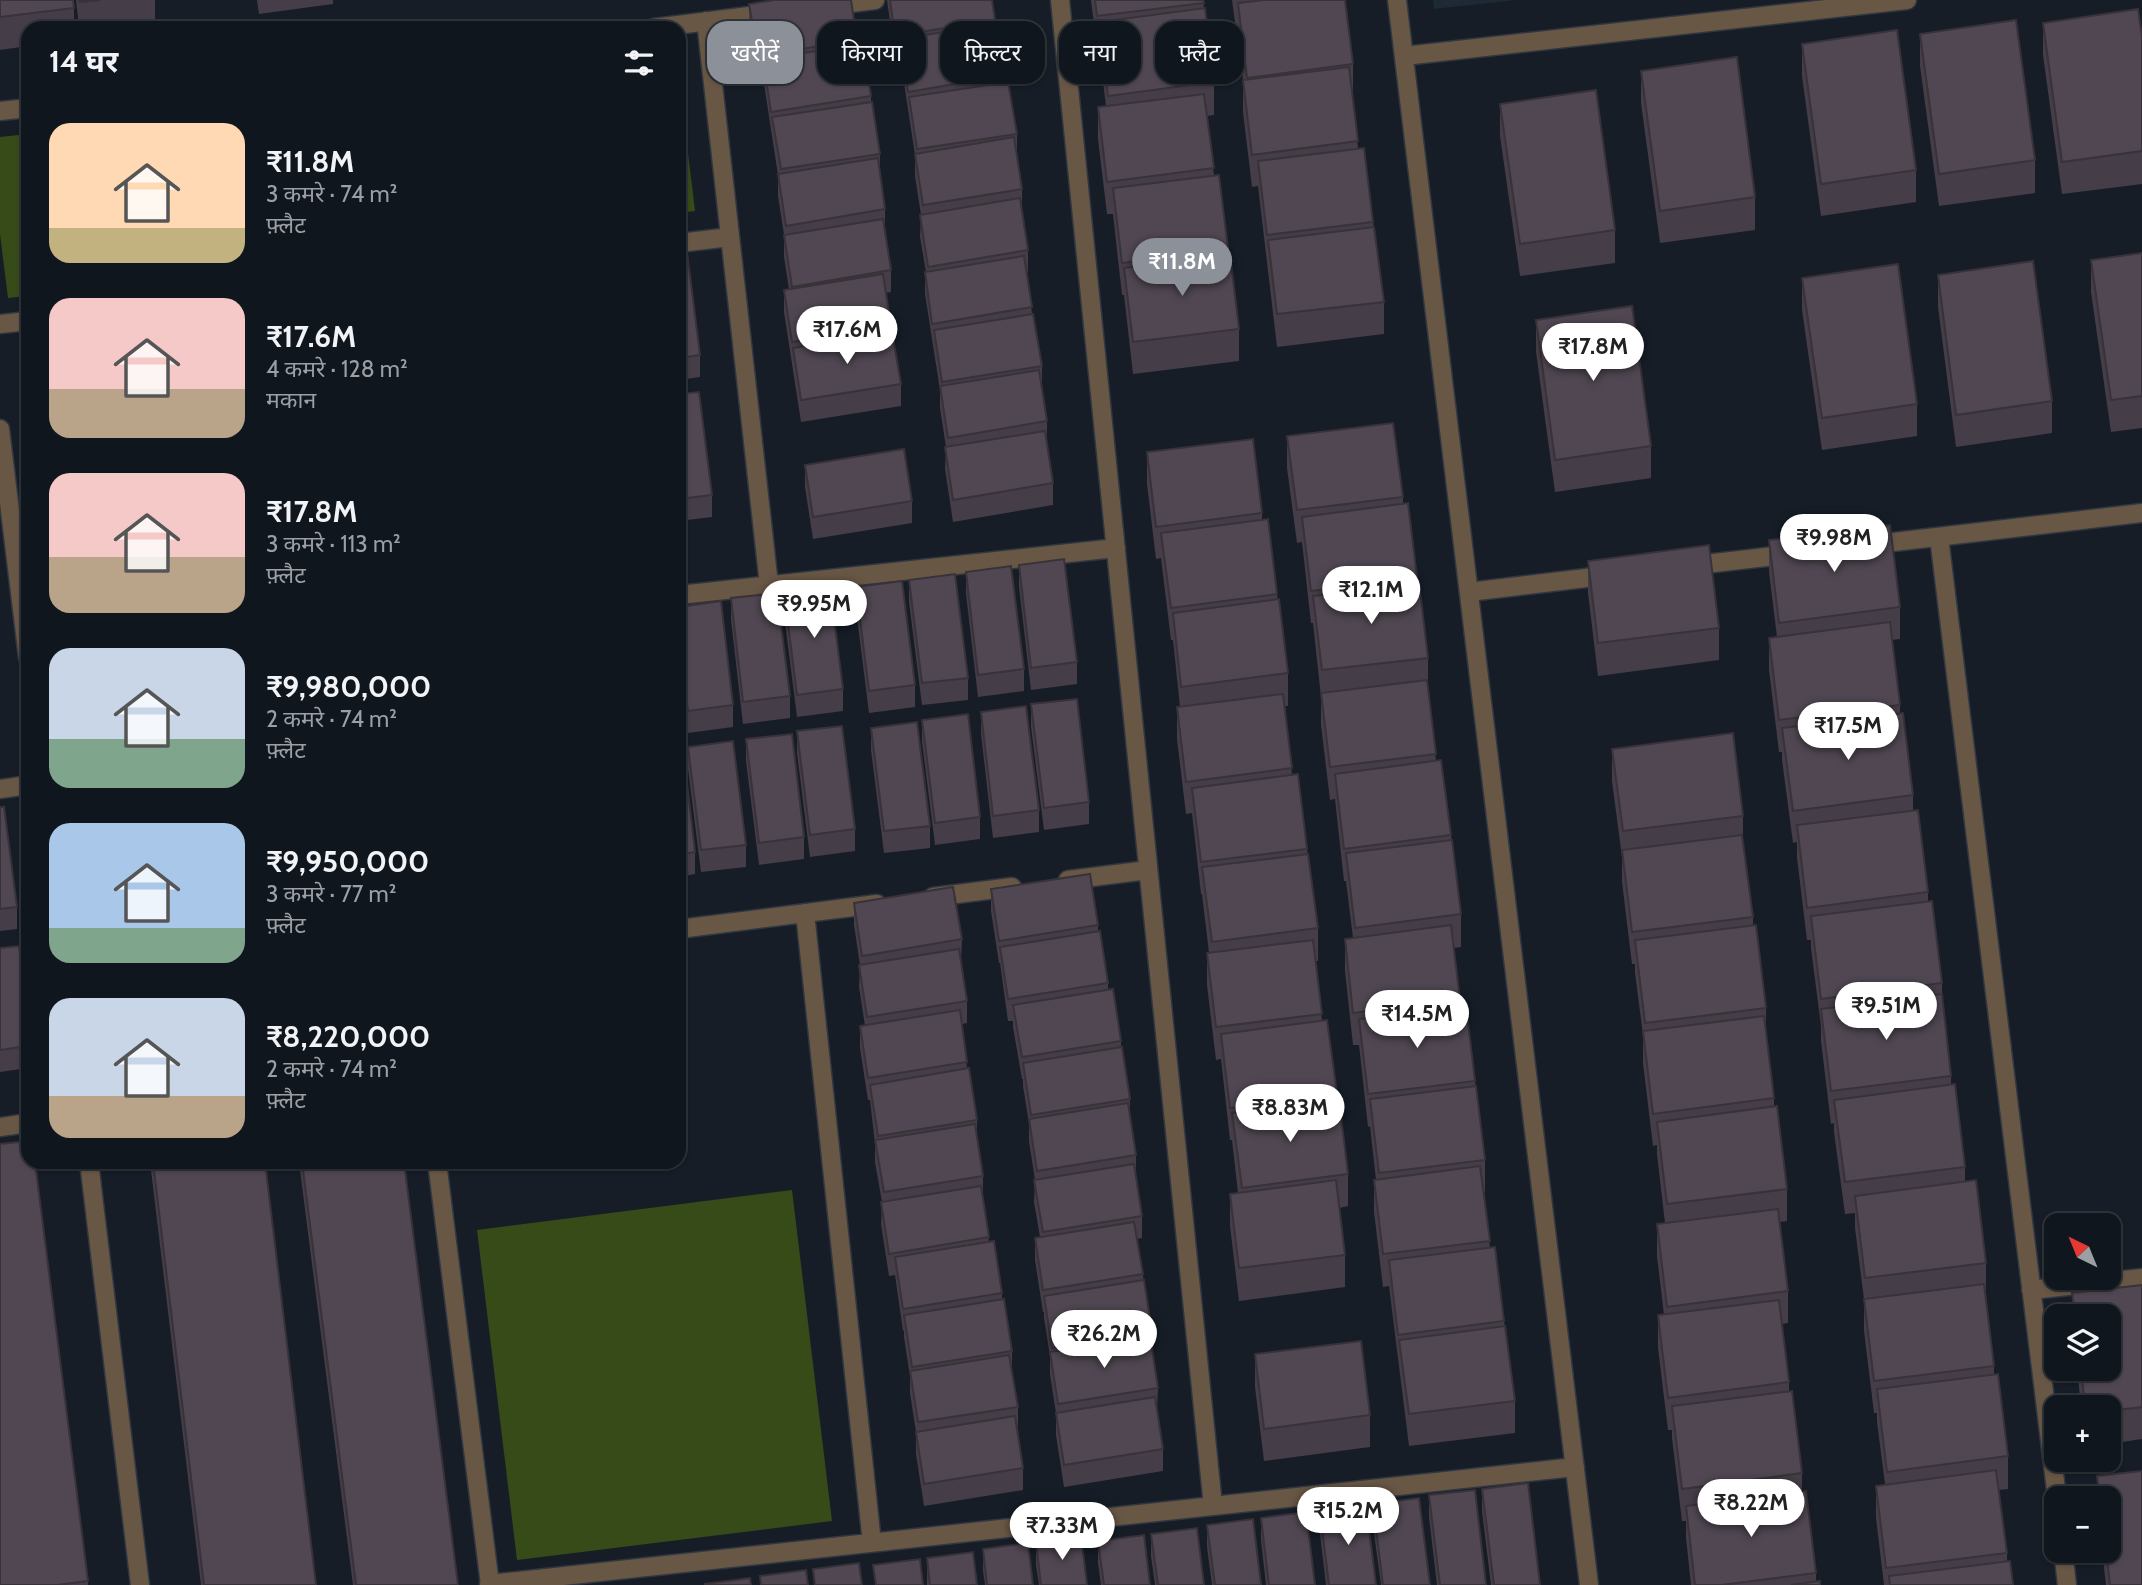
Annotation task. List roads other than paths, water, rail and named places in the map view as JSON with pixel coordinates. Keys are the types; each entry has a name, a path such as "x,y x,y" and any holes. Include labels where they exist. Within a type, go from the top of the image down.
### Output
{"street":[{"path":"810,8 875,0"},
{"path":"1060,0 1213,1506"},
{"path":"1397,0 1589,1585"},
{"path":"1404,56 1907,0"},
{"path":"686,24 784,12"},
{"path":"706,21 769,585"},
{"path":"0,111 21,108"},
{"path":"686,242 730,237"},
{"path":"0,324 21,322"},
{"path":"0,429 21,603"},
{"path":"1856,547 2142,513"},
{"path":"1939,537 2056,1486"},
{"path":"686,594 1116,548"},
{"path":"1676,568 1815,551"},
{"path":"1469,592 1635,573"},
{"path":"0,789 21,786"},
{"path":"1052,882 1148,870"},
{"path":"686,928 1024,886"},
{"path":"805,913 872,1543"},
{"path":"0,1127 21,1124"},
{"path":"90,1169 140,1585"},
{"path":"438,1169 490,1585 1575,1467"},
{"path":"2031,1290 2142,1278"},
{"path":"2064,1563 2067,1585"}]}
